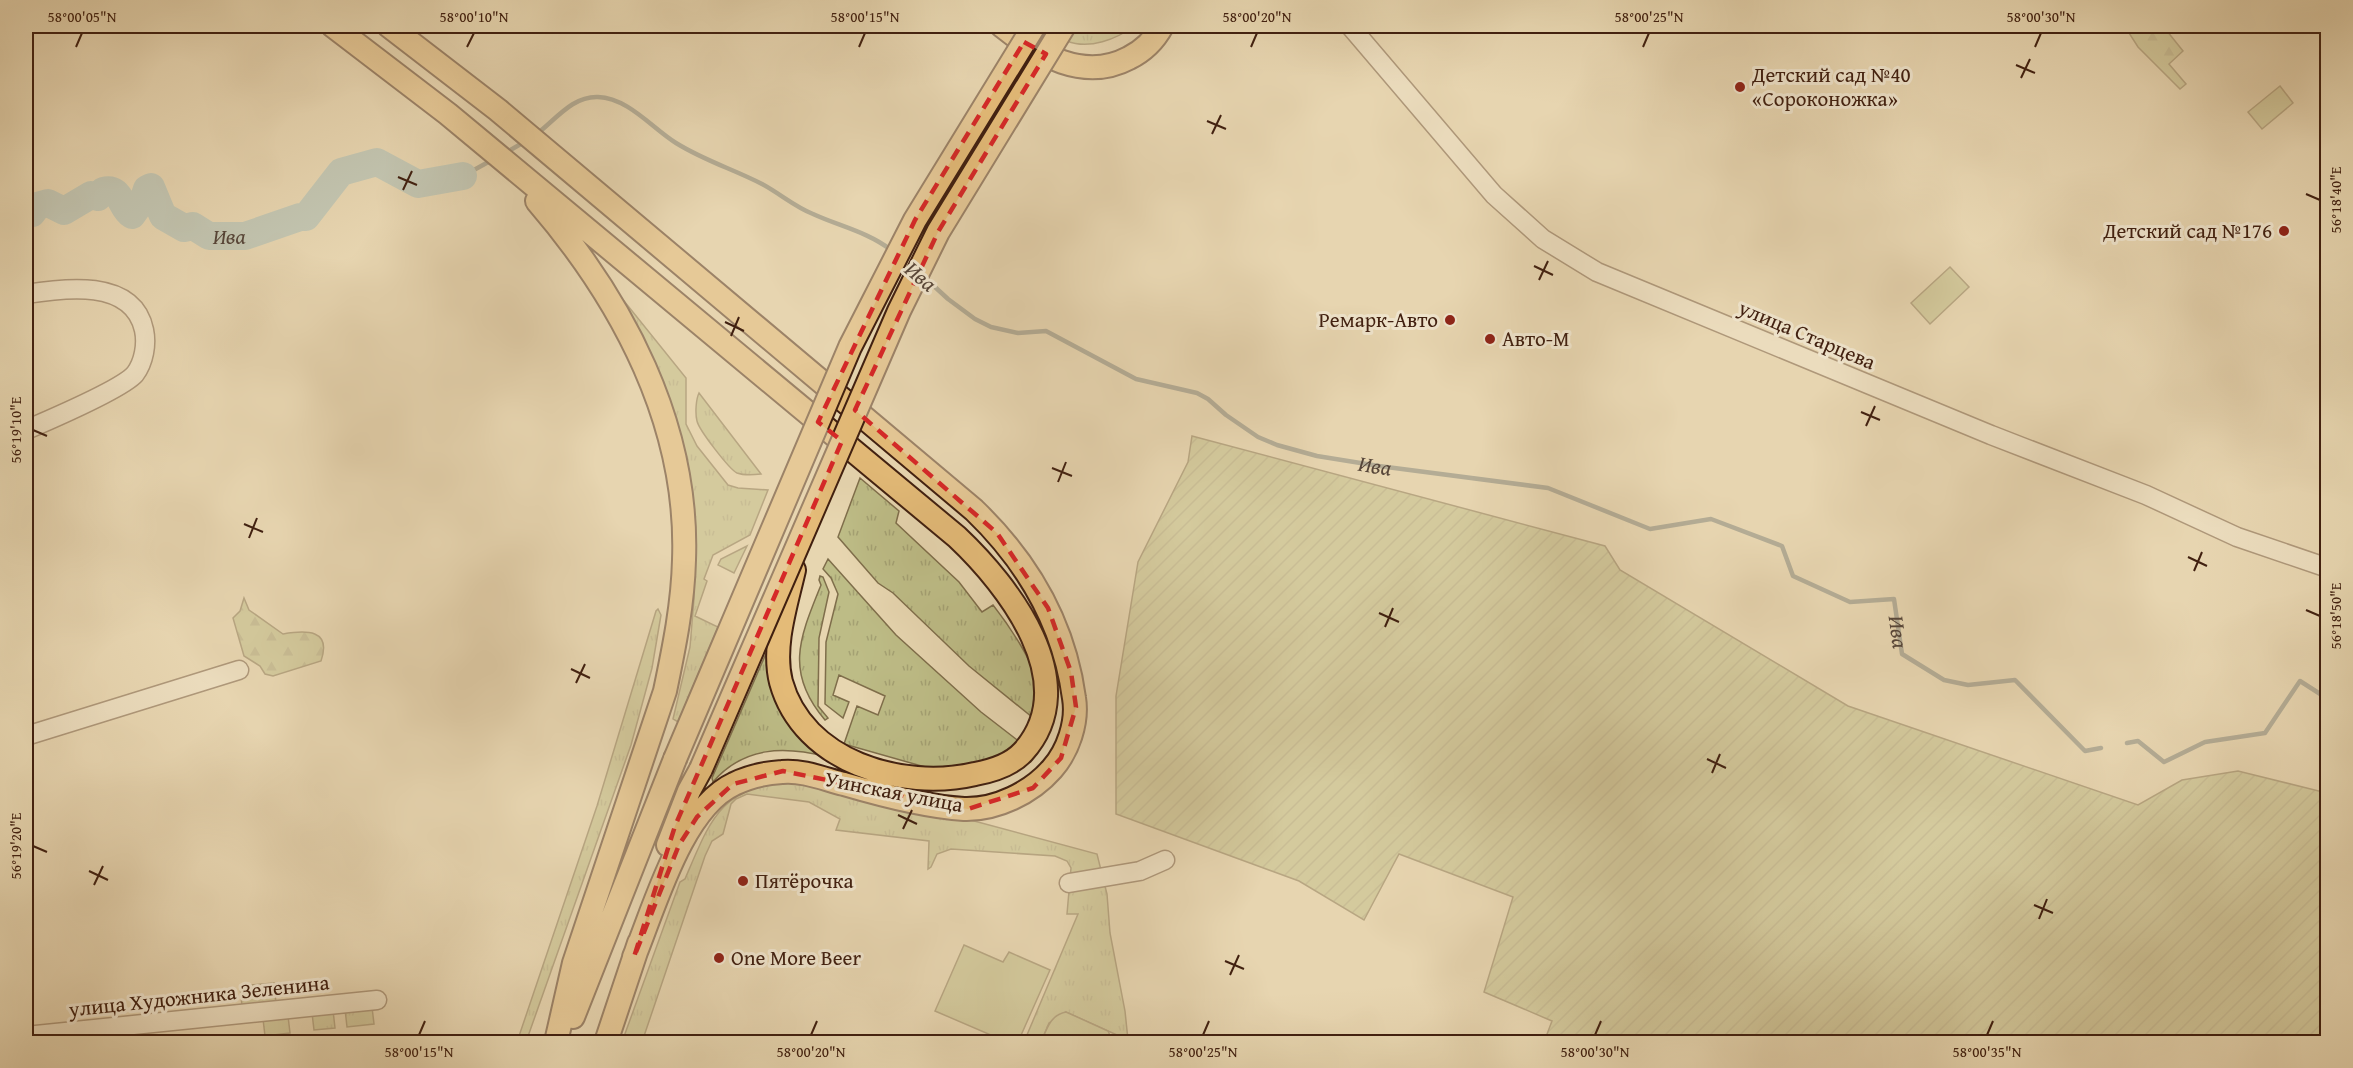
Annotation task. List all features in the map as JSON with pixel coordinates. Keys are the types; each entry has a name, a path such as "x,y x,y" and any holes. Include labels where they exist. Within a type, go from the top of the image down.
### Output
{"main road":[{"path":"333,26 448,114 498,156 574,247 629,330 663,416 677,467 684,560 675,647 665,691 574,963 556,1042"},
{"name":"Уинская улица","path":"389,26 498,110 974,510 1015,554 1035,586 1048,608 1071,672 1076,707 1071,732 1061,758 1033,788 992,805 963,809 883,794 808,774 783,771 733,784 715,797 697,817 680,845 634,957"},
{"path":"1002,26 1020,40 1059,62 1090,69 1121,62 1137,54 1157,35 1162,26"},
{"path":"562,1042 625,890 675,759 850,347 915,220 1034,26"},
{"path":"802,531 899,311 938,232 1064,26"},
{"name":"Уинская улица","path":"498,156 977,556 1025,621 1038,650 1048,688 1045,712 1023,753 996,770 958,778 916,780 838,755 821,743 805,727 792,707 781,681 778,652 783,615 802,531"},
{"name":"Уинская улица","path":"606,1042 675,826 802,531"}],"street":[{"name":"улица Старцева","path":"1350,26 1494,195 1543,239 1597,272 1991,435 2145,495 2236,537 2328,567"},
{"path":"26,294 52,290 87,289 115,295 122,298 137,314 143,325 145,338 139,366 129,379 72,410 26,430"},
{"path":"26,736 239,670"},
{"path":"1069,883 1140,871 1166,860"},
{"name":"улица Художника Зеленина","path":"26,1036 377,1000"}],"highlighted area":[{"path":"1024,42 1046,54 938,232 855,410 997,533 1048,608 1071,672 1076,707 1061,758 1033,788 968,809 783,771 733,784 697,817 679,845 634,957 675,826 842,441 818,422 915,220"}],"green space":[{"path":"1043,26 1134,26 1111,39 1084,44 1060,38"},
{"path":"2138,26 2163,26 2183,51 2169,64 2186,84 2180,89 2138,47 2129,33"},
{"path":"2280,86 2293,103 2262,129 2248,112"},
{"path":"1950,267 1969,287 1930,324 1911,303"},
{"path":"616,291 686,378 686,424 697,446 728,485 768,490 750,535 713,555 704,579 707,581 695,616 718,627 678,722 673,719 690,647 694,599 694,537"},
{"path":"699,393 761,474 737,473 715,449 697,421 696,406"},
{"path":"1192,436 1605,546 1620,570 1848,706 2138,805 2182,780 2238,771 2327,793 2327,1042 1544,1042 1552,1021 1484,992 1513,897 1399,854 1364,920 1299,881 1116,814 1116,696 1138,562 1188,462"},
{"path":"860,478 899,511 896,523 959,582 982,612 993,605 1006,622 1033,668 1038,692 1032,717 969,666 893,593 878,583 838,537"},
{"path":"747,546 734,573 718,565 721,559"},
{"path":"828,559 896,635 981,712 1021,743 991,768 925,767 844,744 857,706 878,715 885,696 839,675 833,695 849,702 843,718 825,704 826,642 838,594 831,578 823,569"},
{"path":"820,576 823,577 829,592 819,638 818,706 828,718 825,720 812,703 800,670 802,638 821,585"},
{"path":"244,598 249,610 283,634 308,632 320,637 323,643 321,661 273,676 265,674 260,666 244,656 233,618 240,611"},
{"path":"658,609 661,615 652,668 631,745 526,1042 517,1042 597,806"},
{"path":"768,649 827,757 796,751 752,755 725,770 713,782 712,778"},
{"path":"794,780 963,818 1097,854 1107,894 1110,933 1125,1011 1128,1040 1066,1012 1049,1023 1041,1042 1024,1042 1078,914 1067,914 1071,868 1067,861 1055,856 951,849 937,854 928,869 929,841 836,830 840,819 809,802 747,794 731,804 723,834 712,841 705,856 642,1042 622,1042 680,882 685,879 712,822 734,798 769,784"},
{"path":"964,945 1003,962 1009,952 1050,970 1018,1042 1007,1042 935,1011"},
{"path":"274,983 276,1003 242,1006 240,986"},
{"path":"372,1007 374,1024 347,1027 345,1009"},
{"path":"333,1010 335,1028 314,1030 312,1013"},
{"path":"1066,1012 1108,1031 1113,1042 1041,1042 1053,1019"},
{"path":"288,1016 290,1033 265,1036 263,1019"},
{"path":"146,1030 147,1042 37,1042"}],"waterway":[{"name":"Ива","path":"538,133 566,109 581,100 598,97 619,102 687,149 762,184 806,211 863,234 891,250"},
{"path":"505,153 526,141"},
{"path":"463,176 492,160"},
{"name":"Ива","path":"26,213 32,213 37,206 48,203 64,211 91,195 98,197 103,191 109,190 117,195 132,215 144,198 147,189 151,187 163,216 184,228 193,226 209,236 245,236 306,217 341,172 377,162 418,184 463,176"},
{"name":"Ива","path":"923,276 948,299 975,319 991,327 1018,333 1046,331 1136,379 1197,393 1258,437 1277,445 1317,456 1379,466 1548,488 1650,529 1711,519 1782,546 1793,576 1850,602 1894,599 1902,654 1944,680 1968,685 2015,680 2085,751 2101,748"},
{"name":"Ива","path":"2127,743 2138,741 2164,762 2205,742 2265,733 2300,681 2328,699"}],"place":[{"name":"Детский сад №40 «Сороконожка»","path":"1740,87"},
{"name":"Детский сад №176","path":"2284,231"},
{"name":"Ремарк-Авто","path":"1450,320"},
{"name":"Авто-М","path":"1490,339"},
{"name":"Пятёрочка","path":"743,881"},
{"name":"One More Beer","path":"719,958"}]}
